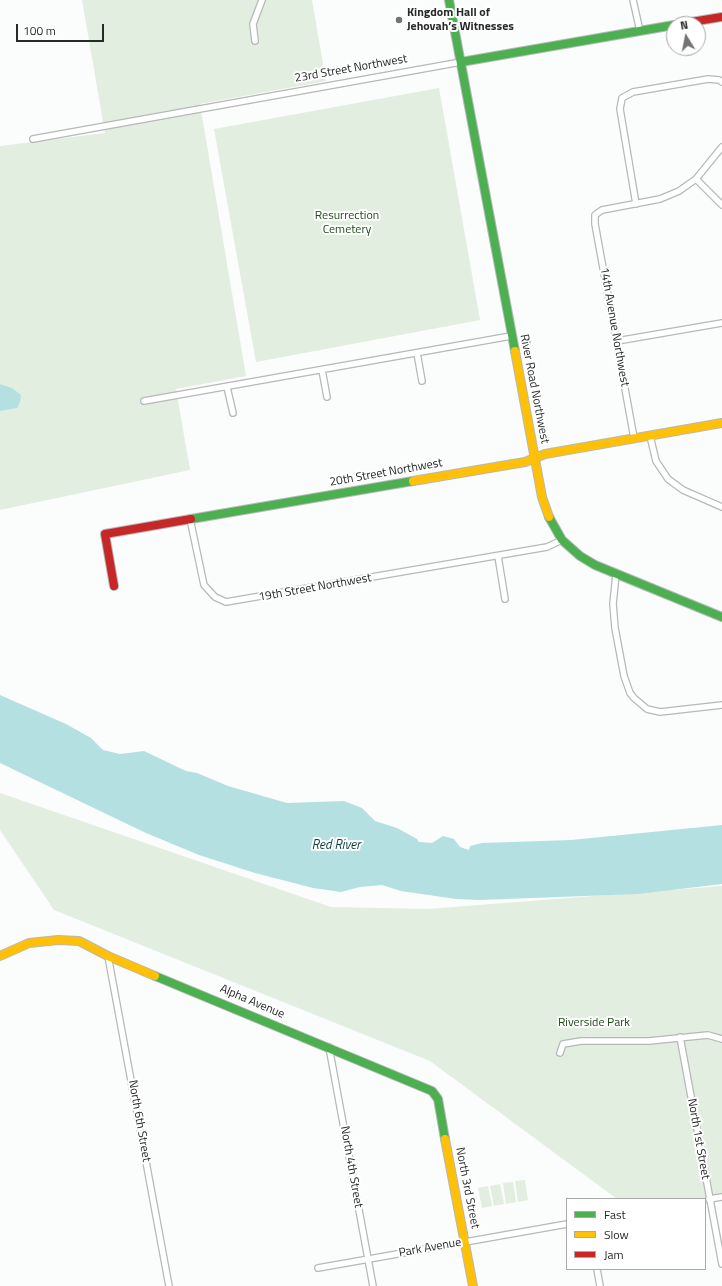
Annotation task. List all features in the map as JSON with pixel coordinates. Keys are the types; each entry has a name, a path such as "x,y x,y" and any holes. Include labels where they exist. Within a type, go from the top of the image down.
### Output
{"street":[{"path":"255,41 253,24 262,0"},
{"name":"River Road Northwest","path":"449,0 511,336 544,505 550,522 562,540 584,558 616,574 722,617"},
{"path":"633,0 640,31"},
{"path":"706,19 722,16"},
{"name":"23rd Street Northwest","path":"33,139 666,26"},
{"path":"722,82 719,80 708,79 633,92 622,98 620,109 636,204 670,195 696,179 722,147"},
{"path":"696,179 722,205"},
{"name":"14th Avenue Northwest","path":"634,438 595,224 595,215 602,210 636,204"},
{"path":"617,341 722,322"},
{"path":"144,401 511,336"},
{"path":"417,353 422,381"},
{"path":"322,370 327,397"},
{"path":"227,387 232,413"},
{"name":"20th Street Northwest","path":"114,586 105,534 525,462 544,454 722,423"},
{"path":"650,436 656,461 668,479 683,490 722,507"},
{"name":"19th Street Northwest","path":"190,520 204,585 215,597 226,602 547,547 562,540"},
{"path":"498,556 505,599"},
{"path":"616,574 613,604 615,628 624,676 630,693 634,698 647,709 660,712 722,705"},
{"name":"Alpha Avenue","path":"0,956 29,943 58,940 79,941 108,956 329,1047 436,1094"},
{"name":"North 6th Street","path":"108,956 169,1286"},
{"path":"560,1053 563,1044 581,1041 649,1041 708,1035 722,1039"},
{"name":"North 1st Street","path":"680,1037 722,1264"},
{"name":"North 4th Street","path":"329,1047 373,1286"},
{"name":"North 3rd Street","path":"436,1094 473,1286"},
{"path":"709,1199 722,1197"},
{"name":"Park Avenue","path":"318,1268 566,1224"},
{"path":"597,1270 600,1286"}],"green space":[{"path":"82,0 312,0 326,81 200,104 246,376 176,389 190,470 0,510 0,146 105,133"},
{"name":"Resurrection Cemetery","path":"439,88 480,320 256,362 214,129"},
{"name":"Riverside Park","path":"0,793 331,907 428,909 722,886 722,1201 706,1204 706,1198 616,1198 430,1061 54,910 0,830"},
{"path":"525,1180 528,1200 518,1202 515,1181"},
{"path":"513,1182 516,1202 506,1204 503,1183"},
{"path":"500,1184 504,1204 494,1206 490,1186"},
{"path":"488,1186 492,1206 482,1208 478,1188"}],"water":[{"path":"0,384 12,388 21,395 17,408 0,411"},
{"name":"Red River","path":"0,695 66,724 91,738 103,750 120,754 144,751 186,771 197,773 228,786 287,803 344,801 362,808 375,821 397,828 417,839 419,842 432,843 443,836 454,839 460,847 469,850 470,846 482,843 571,840 722,825 722,884 638,894 479,900 456,899 401,891 382,885 360,887 341,892 313,888 255,873 199,855 146,833 0,763"}],"traffic: fast":[{"path":"449,0 515,351"},
{"path":"461,62 666,26"},
{"path":"191,519 413,481"},
{"path":"549,517 562,540 580,556 595,565 722,617"},
{"path":"155,976 432,1091 438,1099 445,1139"}],"traffic: slow":[{"path":"515,351 542,497 549,517"},
{"path":"413,481 525,462 545,454 722,423"},
{"path":"0,956 29,943 58,940 79,941 108,956 155,976"},
{"path":"445,1139 473,1286"}],"traffic: jam":[{"path":"706,20 722,17"},
{"path":"114,586 105,534 191,519"}],"place":[{"name":"Kingdom Hall of Jehovah’s Witnesses","path":"399,20"}]}
